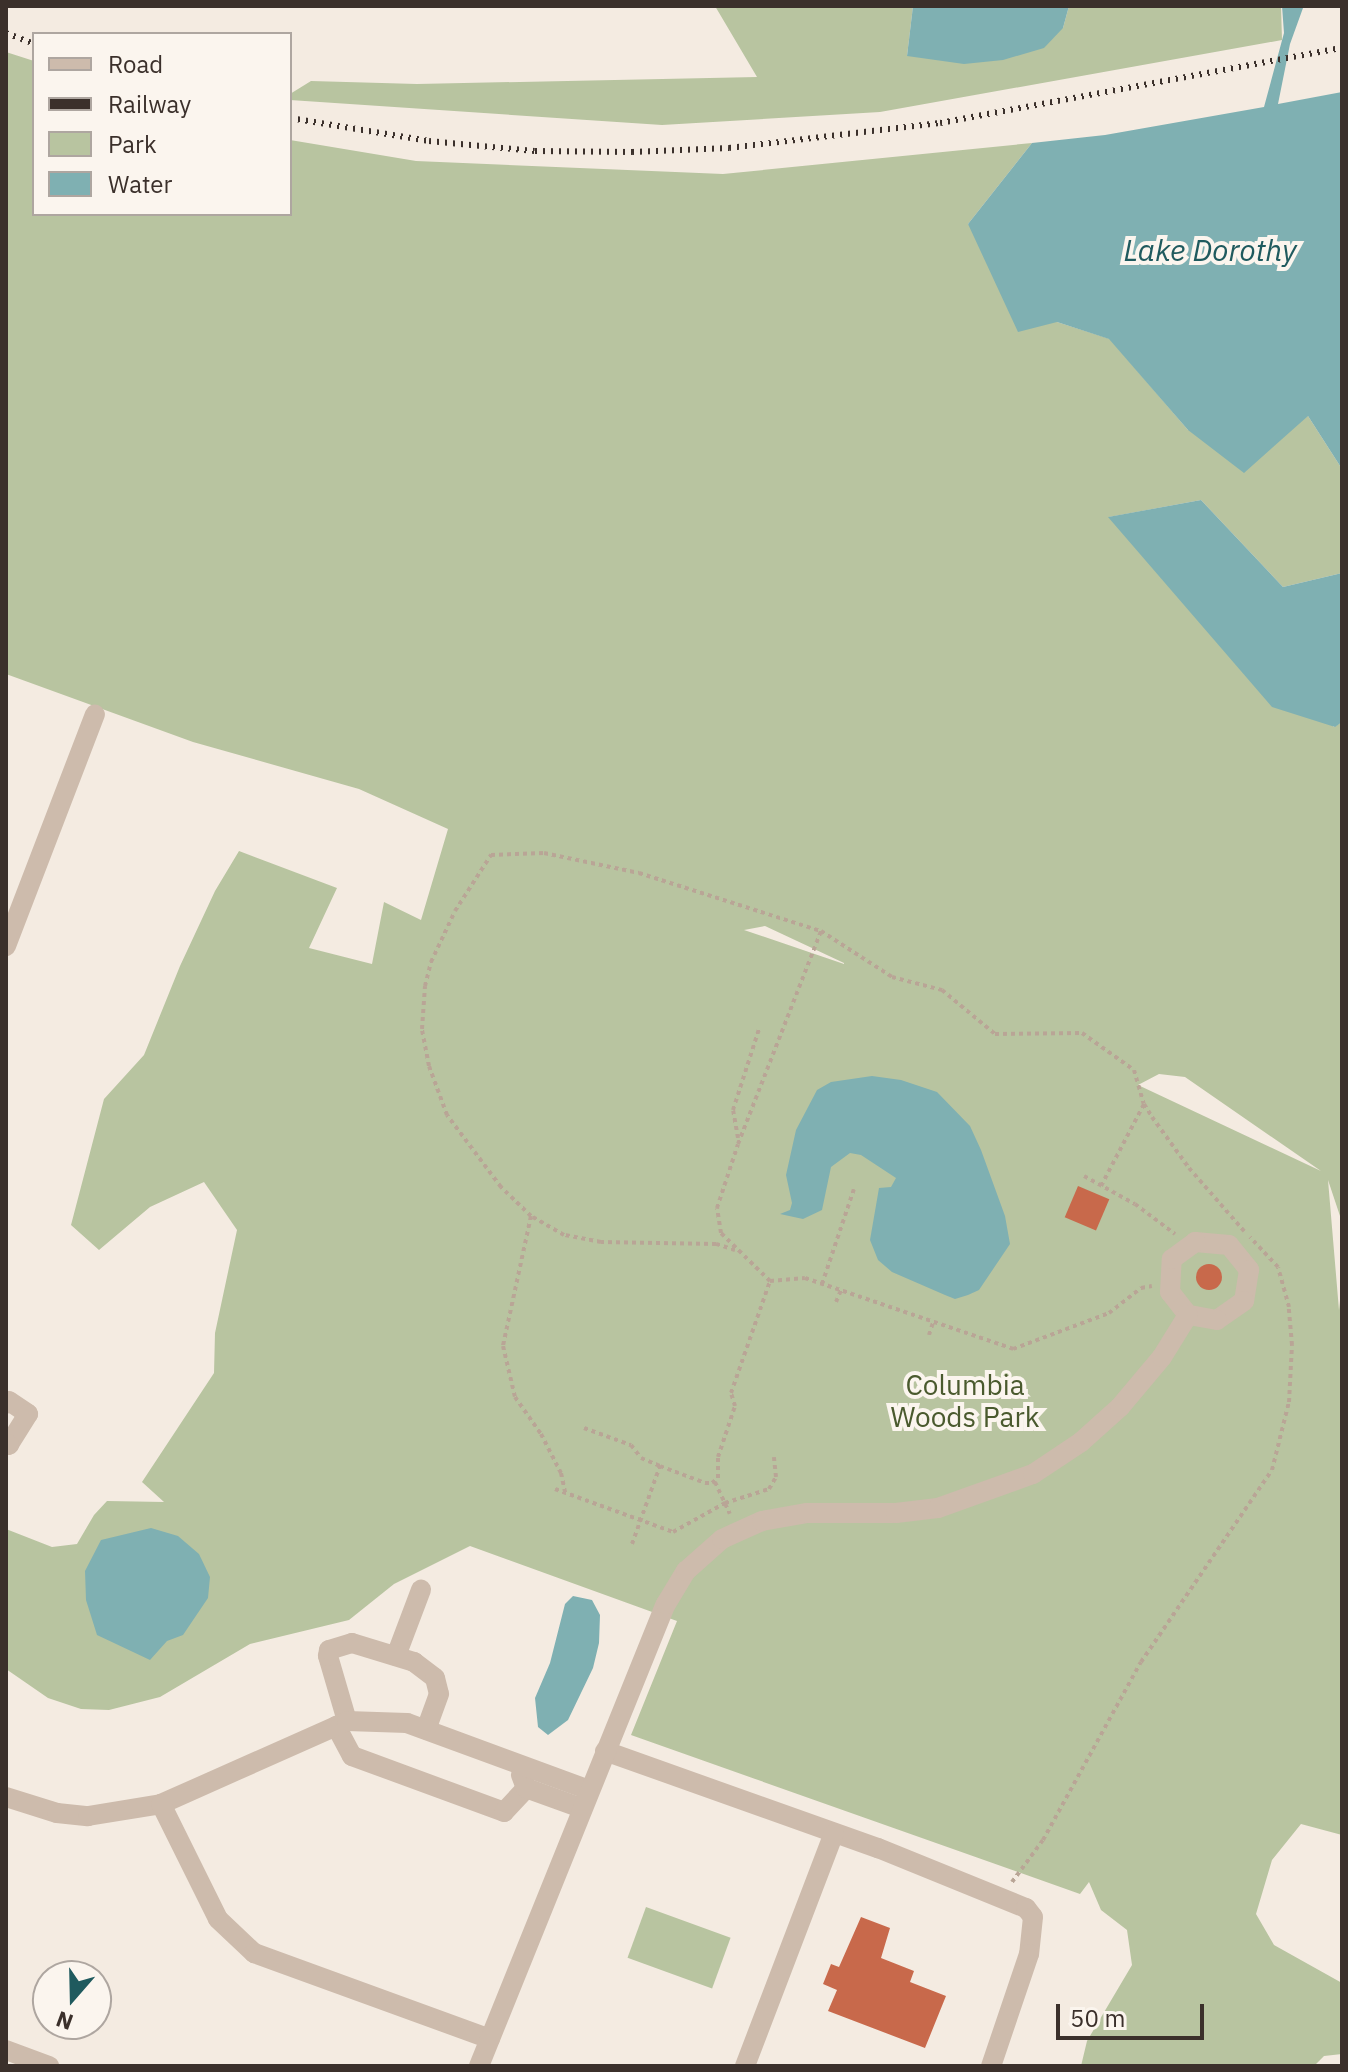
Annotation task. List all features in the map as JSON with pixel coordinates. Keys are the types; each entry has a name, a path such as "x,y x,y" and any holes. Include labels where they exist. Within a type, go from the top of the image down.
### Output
{"street":[{"path":"6,946 95,714"},
{"path":"1195,1242 1229,1245 1249,1270 1244,1301 1217,1320 1188,1315 1170,1292 1172,1259 1186,1249 1195,1242"},
{"path":"479,2066 585,1799 674,1588 702,1554 738,1530 781,1516 896,1513 938,1508 1033,1474 1081,1442 1120,1407 1162,1357 1188,1315"},
{"path":"6,1404 9,1401 28,1414 9,1445 6,1443"},
{"path":"396,1656 421,1590"},
{"path":"426,1730 439,1685 426,1669 352,1643 329,1650 341,1724 352,1756 504,1812 526,1788"},
{"path":"6,1797 57,1813 88,1816 161,1804 341,1724 407,1723 517,1764 585,1799"},
{"path":"605,1751 1002,1895 1026,1908 1033,1917 1029,1954 991,2066"},
{"path":"517,1764 526,1788"},
{"path":"526,1788 585,1799"},
{"path":"161,1804 218,1919 254,1953 490,2039"},
{"path":"745,2066 834,1833"},
{"path":"6,2050 49,2066"}],"path":[{"path":"735,1250 716,1244 689,1247 601,1242 564,1235 531,1216 501,1187 447,1115 429,1066 422,1029 425,986 431,962 455,911 491,855 544,853 626,870 821,931 892,977 942,990 995,1034 1082,1033 1134,1070 1144,1104 1189,1168 1278,1267 1289,1307 1289,1402 1272,1470 1141,1662 1043,1840 1002,1895"},
{"path":"770,1281 762,1269 735,1250 721,1233 716,1213 738,1144 821,931"},
{"path":"738,1144 733,1110 759,1029"},
{"path":"1101,1186 1144,1104"},
{"path":"1084,1176 1135,1204 1175,1235 1186,1249"},
{"path":"822,1284 854,1189"},
{"path":"531,1216 503,1346 515,1397 541,1434 561,1473 565,1492"},
{"path":"770,1281 798,1276 1013,1349 1109,1313 1141,1288 1170,1283"},
{"path":"738,1530 715,1482 721,1445 735,1406 731,1393 770,1281"},
{"path":"836,1302 841,1290"},
{"path":"929,1335 933,1323"},
{"path":"584,1428 631,1445 641,1458 660,1466 705,1483 715,1482"},
{"path":"555,1489 673,1532 725,1503 769,1489 776,1477 774,1457"},
{"path":"632,1544 660,1466"}],"green space":[{"path":"715,6 913,6 907,56 1063,28 1069,6 1281,6 1282,40 880,112 662,125 292,100 292,93 311,81 417,84 757,77"},
{"name":"Columbia Woods Park","path":"6,52 32,60 32,216 292,216 292,140 416,161 723,174 1032,143 968,224 1057,322 1110,339 1188,430 1308,416 1342,469 1342,573 1283,587 1201,500 1109,517 1334,727 1342,722 1342,1222 1328,1180 1339,1310 1342,1282 1342,1835 1301,1824 1272,1860 1256,1914 1274,1945 1342,1983 1342,2054 1324,2056 1314,2066 1081,2066 1087,2041 1132,1965 1127,1930 1101,1910 1089,1882 1080,1894 631,1735 677,1621 470,1546 394,1584 349,1620 250,1644 160,1697 109,1710 81,1709 48,1698 6,1669 6,1529 52,1547 77,1544 94,1515 107,1501 164,1502 142,1482 214,1373 215,1333 237,1230 204,1182 150,1207 99,1250 71,1225 104,1099 144,1055 180,966 215,891 239,851 337,888 309,948 372,964 384,902 421,920 448,829 359,789 193,742 6,674","holes":["765,926 844,964 744,930","1159,1074 1185,1077 1321,1171 1138,1085"]},
{"path":"646,1907 731,1938 712,1989 628,1958"}],"water":[{"path":"913,6 1069,6 1063,28 1044,48 1003,60 964,64 907,56"},
{"name":"Lake Dorothy","path":"1282,6 1309,6 1303,8 1290,44 1278,104 1342,92 1342,469 1308,416 1244,473 1188,430 1109,339 1057,322 1018,332 968,224 1032,143 1105,135 1264,107 1284,33"},
{"path":"1201,500 1283,587 1342,573 1342,722 1335,727 1272,707 1108,517"},
{"path":"872,1076 901,1080 937,1092 970,1126 1005,1216 1010,1244 979,1290 955,1299 892,1272 878,1260 870,1240 879,1188 891,1187 896,1178 861,1155 850,1153 831,1167 822,1210 803,1219 780,1214 790,1210 792,1203 786,1175 796,1130 817,1090 831,1082"},
{"path":"151,1528 178,1536 199,1554 210,1577 208,1598 183,1635 167,1641 150,1660 97,1635 86,1600 85,1571 101,1540"},
{"path":"573,1596 592,1600 600,1615 599,1643 593,1668 568,1720 548,1735 538,1727 535,1698 550,1663 565,1604"}],"building":[{"path":"1078,1186 1109,1199 1096,1231 1065,1217"},
{"path":"1209,1264 1218,1268 1222,1277 1218,1286 1209,1290 1200,1286 1196,1277 1200,1268"},
{"path":"861,1917 890,1928 881,1958 914,1971 910,1982 946,1996 925,2048 828,2011 837,1990 823,1984 831,1964 839,1967"}],"railway":[{"path":"6,33 32,43"},
{"path":"292,118 429,141 535,151 632,152 729,148 940,123 1342,48"}]}
